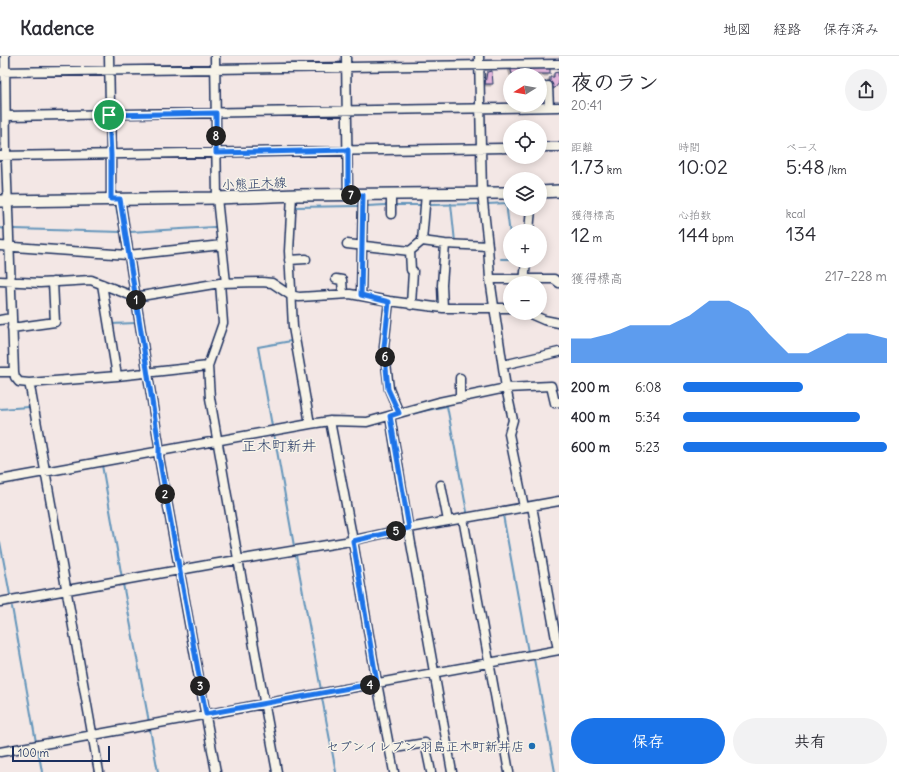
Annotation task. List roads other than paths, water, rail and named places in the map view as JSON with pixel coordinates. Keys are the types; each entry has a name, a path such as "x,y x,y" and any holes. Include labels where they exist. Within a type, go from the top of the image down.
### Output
{"main road":[{"path":"547,192 559,191"},
{"name":"小熊正木線","path":"4,201 217,198 292,195 503,193"}],"street":[{"path":"5,56 3,72 3,96 6,116 3,156 4,201 10,246 11,318 15,377 19,382 29,383 117,376 208,366"},
{"path":"109,56 109,115 115,199 128,255 148,373 159,445 159,457 216,772"},
{"path":"215,56 217,198 222,245 223,323 208,366 210,398 277,772"},
{"path":"346,56 348,195"},
{"path":"3,72 346,67 479,60 559,64"},
{"path":"0,752 559,650 528,507 509,434 513,420 506,388 490,279 482,193 479,60"},
{"path":"548,86 549,107"},
{"path":"6,116 559,107"},
{"path":"547,147 559,147"},
{"path":"3,156 503,148"},
{"path":"391,194 391,214"},
{"path":"410,251 422,241 426,194"},
{"path":"292,195 289,260 290,295 293,327 310,424"},
{"path":"361,295 363,195"},
{"path":"422,241 445,244 488,246"},
{"path":"347,244 362,246 386,244 410,251"},
{"path":"443,308 442,285 445,244"},
{"path":"0,246 128,255 222,245"},
{"path":"410,251 411,270 413,271 411,305"},
{"path":"289,260 306,259"},
{"path":"336,279 342,280 342,294"},
{"path":"490,279 503,280"},
{"path":"547,279 554,279 559,283"},
{"path":"0,281 53,282 91,280 135,297 223,283 272,283 290,295 299,297 342,294 361,295 389,302 443,308 503,307"},
{"path":"12,328 55,322 53,282"},
{"path":"102,284 117,376"},
{"path":"389,302 384,347 388,389 399,413"},
{"path":"0,320 11,318"},
{"path":"544,320 559,323"},
{"path":"503,365 559,352"},
{"path":"0,372 14,372"},
{"path":"460,378 460,398"},
{"path":"29,383 99,772"},
{"path":"0,480 310,424 330,421 367,422 439,402 506,388 551,386 555,403 559,402"},
{"path":"390,416 452,772"},
{"path":"330,421 394,772"},
{"path":"441,486 448,521"},
{"path":"0,602 353,541 409,528 559,501"},
{"path":"463,518 509,772"},
{"path":"389,749 425,743 431,772"}],"waterway":[{"path":"12,160 99,158"},
{"path":"487,204 503,203"},
{"path":"451,204 455,242"},
{"path":"429,205 479,204"},
{"path":"367,206 386,205"},
{"path":"396,205 423,205"},
{"path":"116,206 120,226"},
{"path":"295,207 358,206"},
{"path":"508,216 509,224"},
{"path":"130,232 215,227"},
{"path":"0,228 6,229"},
{"path":"14,229 122,232"},
{"path":"293,251 294,238"},
{"path":"111,324 136,323"},
{"path":"272,426 258,347 291,341 291,337"},
{"path":"409,414 447,406 467,512"},
{"path":"0,409 29,407"},
{"path":"274,434 294,546"},
{"path":"102,465 122,578"},
{"path":"502,515 528,652"},
{"path":"0,542 10,595"},
{"path":"296,555 321,690"},
{"path":"123,584 149,722"},
{"path":"12,607 36,742"},
{"path":"534,659 555,772"},
{"path":"322,698 336,772"},
{"path":"150,729 158,772"},
{"path":"38,749 42,772"}],"place":[{"name":"セブンイレブン 羽島正木町新井店","path":"532,746"}],"district":[{"name":"正木町新井","path":"279,446"}]}
